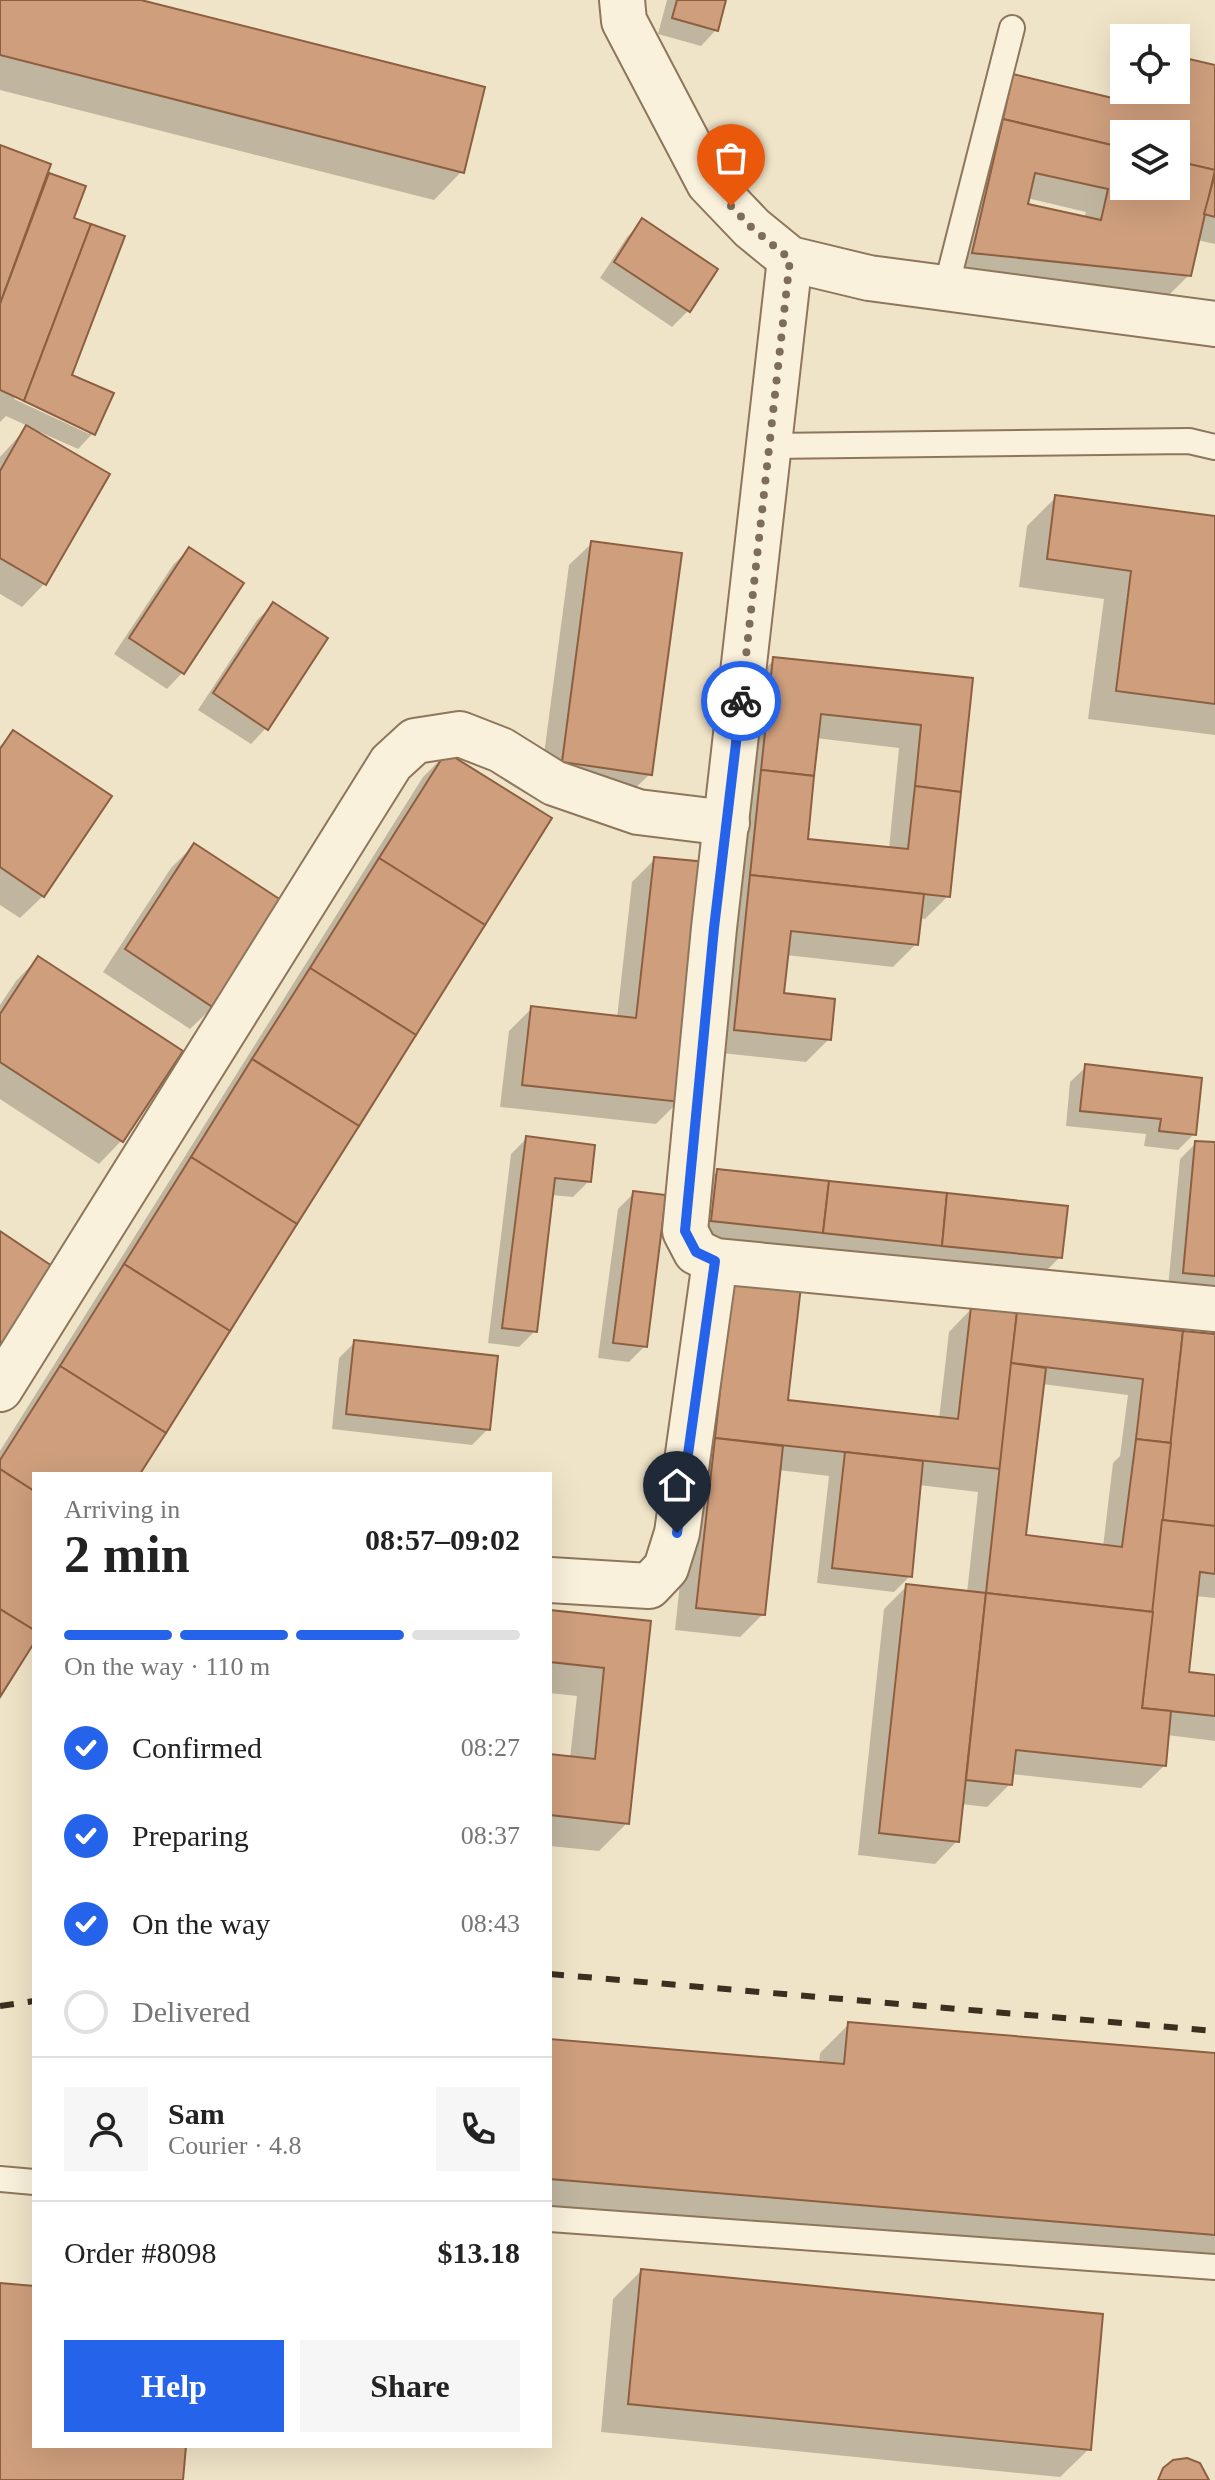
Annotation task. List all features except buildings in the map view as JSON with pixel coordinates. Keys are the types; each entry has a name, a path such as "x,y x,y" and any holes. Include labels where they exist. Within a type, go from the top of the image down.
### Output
{"street":[{"path":"622,0 624,21 709,183 752,228 790,259 869,278 1215,324"},
{"path":"790,259 685,1231 696,1252 715,1261 1215,1309"},
{"path":"0,1389 391,763 415,741 460,734 501,750 554,783 638,812 727,823"},
{"path":"552,1580 649,1586 666,1568 677,1533 715,1261"}],"lane":[{"path":"946,288 1012,28"},
{"path":"770,446 1189,441 1215,447"},
{"path":"0,2179 32,2182"},
{"path":"552,2219 1215,2267"}],"railway":[{"path":"552,1974 1215,2031"},
{"path":"0,2006 32,2001"}],"way so far":[{"path":"731,206 790,259 741,701"}],"route":[{"path":"677,1533 715,1261 696,1252 685,1231 714,928 741,701"}]}
